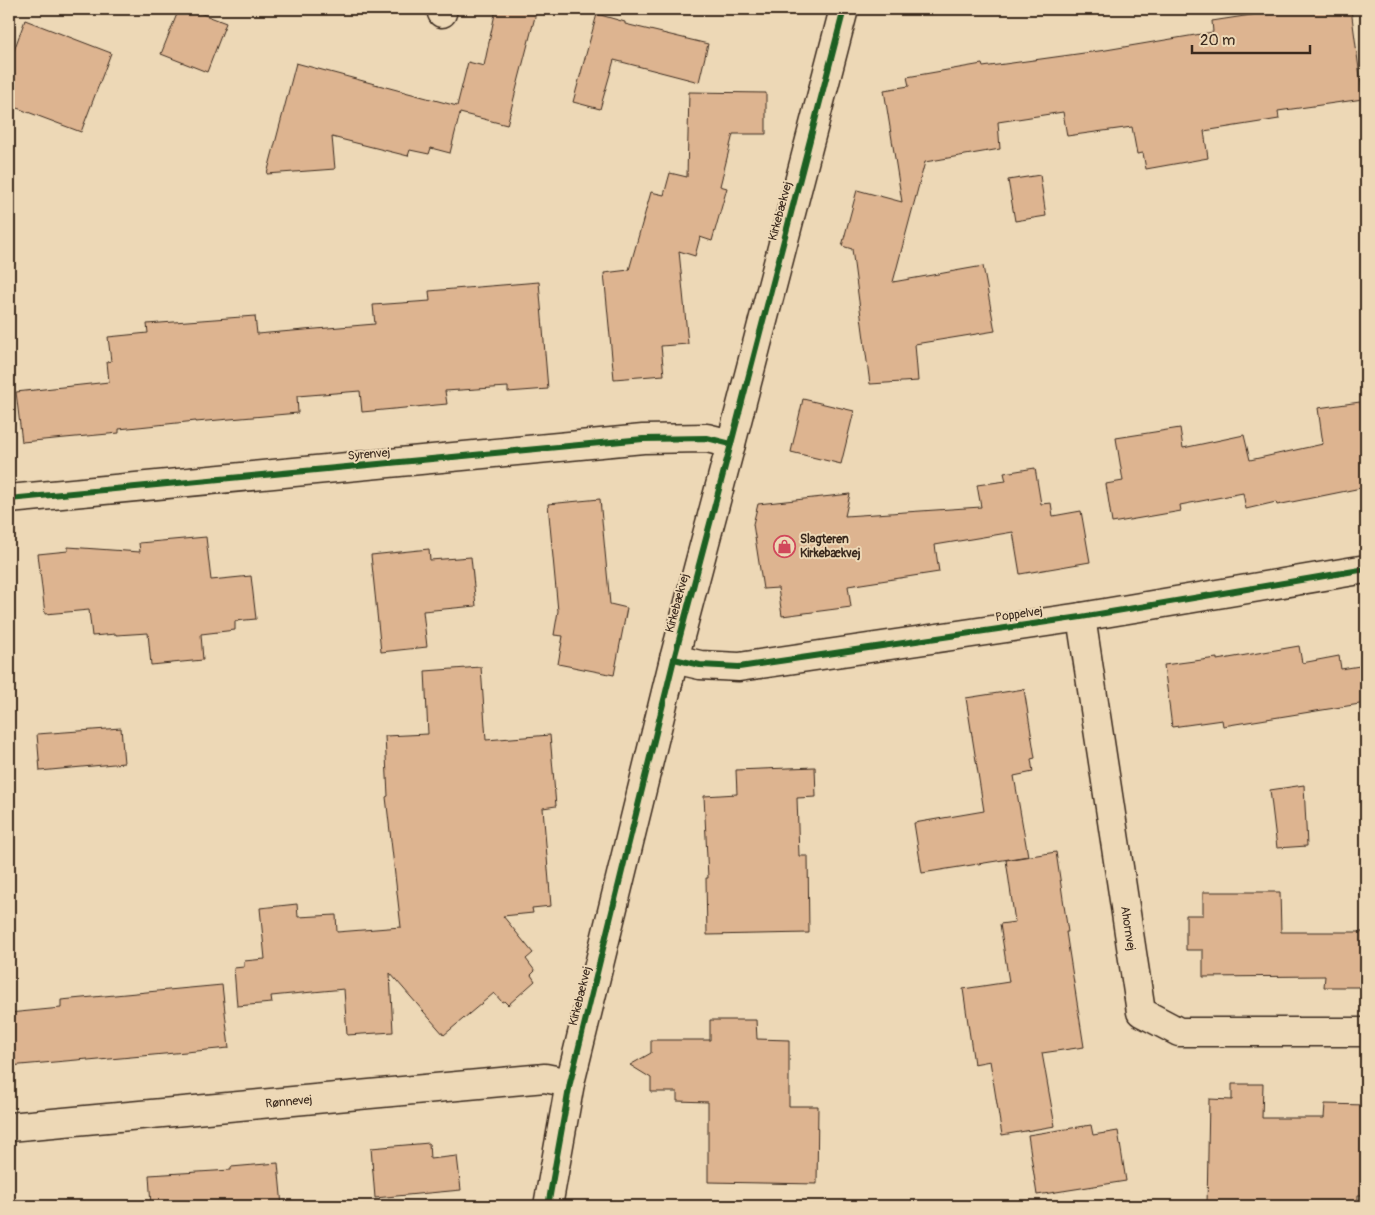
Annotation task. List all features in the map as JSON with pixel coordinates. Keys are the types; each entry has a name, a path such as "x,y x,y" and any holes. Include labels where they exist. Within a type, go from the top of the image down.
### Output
{"street":[{"name":"Kirkebækvej","path":"548,1206 570,1083 674,659 732,444 844,9"},
{"name":"Syrenvej","path":"9,499 643,439 707,438 732,444"},
{"name":"Poppelvej","path":"674,659 700,665 739,667 1081,617 1366,569"},
{"name":"Ahornvej","path":"1081,617 1141,1012 1179,1032 1366,1032"},
{"name":"Rønnevej","path":"9,1127 545,1078 570,1083"}],"building":[{"path":"179,9 189,9 226,23 207,72 161,54"},
{"path":"496,9 537,9 507,125 460,113 450,153 431,148 429,154 410,150 408,156 332,137 335,169 267,174 296,63 457,106 468,62 484,66"},
{"path":"1290,9 1351,9 1363,99 1278,111 1279,119 1204,131 1208,158 1146,169 1143,153 1137,154 1132,127 1067,136 1063,112 998,122 1000,149 925,162 893,282 983,266 995,331 915,344 918,381 870,384 852,249 842,246 857,190 902,202 884,90 909,86 907,77 982,64 983,67 1106,50 1213,32 1212,21"},
{"path":"597,14 625,22 625,24 708,44 699,82 614,60 600,109 573,102"},
{"path":"25,20 111,53 81,132 9,105 9,64"},
{"path":"689,92 766,93 766,134 733,134 720,186 727,188 712,241 700,237 695,256 679,251 688,344 661,346 664,375 614,379 604,273 629,270 651,192 664,195 670,173 687,177"},
{"path":"1040,175 1046,216 1015,221 1008,180"},
{"path":"539,282 548,389 508,392 508,387 445,391 447,404 362,412 360,391 297,396 298,413 119,429 119,433 22,442 16,392 109,382 107,362 111,361 108,337 148,333 147,324 255,316 257,334 375,324 373,305 430,301 429,291"},
{"path":"803,399 854,411 841,464 791,452"},
{"path":"1360,402 1361,409 1366,408 1366,487 1277,505 1276,502 1246,509 1243,493 1180,505 1181,511 1112,523 1106,484 1123,481 1116,438 1180,428 1183,448 1244,435 1250,460 1323,444 1318,408"},
{"path":"1035,468 1041,504 1051,503 1053,516 1081,511 1090,562 1020,574 1013,532 935,545 939,572 848,586 851,607 782,616 778,588 763,589 753,524 758,504 850,494 845,516 981,507 977,485 1006,481 1004,473"},
{"path":"600,499 610,604 627,608 614,675 558,664 563,636 554,635 558,611 548,504"},
{"path":"206,537 211,580 251,576 256,619 235,621 235,630 201,634 203,660 151,665 148,633 92,636 89,610 45,614 38,554 68,551 68,547 140,552 139,543"},
{"path":"429,549 430,560 471,557 476,606 423,611 427,647 381,652 371,555"},
{"path":"1299,646 1302,663 1339,656 1341,669 1366,665 1366,703 1223,726 1222,720 1172,727 1164,665 1217,658 1217,660"},
{"path":"481,667 486,740 550,735 556,806 543,808 551,906 532,908 533,913 503,916 533,953 526,959 535,971 531,975 535,981 508,1005 504,1001 502,1002 494,993 444,1035 390,973 393,1032 347,1035 344,989 271,996 272,1003 237,1006 234,968 244,967 244,961 265,959 260,908 297,904 298,917 336,915 337,932 401,927 386,797 388,796 385,736 428,734 425,671"},
{"path":"1024,689 1035,758 1031,759 1033,772 1014,776 1028,856 922,873 914,823 984,811 966,698"},
{"path":"121,728 124,763 40,771 37,734"},
{"path":"815,767 816,797 797,798 799,856 808,856 809,933 707,935 706,878 708,878 704,796 737,794 736,770"},
{"path":"1304,785 1307,846 1277,848 1270,790"},
{"path":"1056,852 1084,1047 1042,1053 1055,1126 1002,1135 990,1061 974,1064 963,989 1009,982 1000,924 1015,922 1006,860"},
{"path":"1203,892 1280,892 1281,932 1366,932 1366,987 1324,987 1325,976 1203,977 1203,950 1186,950 1186,915 1203,915"},
{"path":"222,985 229,1048 9,1066 9,1013 61,1008 61,1000"},
{"path":"710,1020 756,1020 757,1039 789,1040 789,1106 818,1106 817,1184 708,1182 708,1102 677,1101 677,1092 651,1092 651,1078 630,1065 651,1053 651,1040 710,1040"},
{"path":"1232,1084 1263,1084 1262,1118 1324,1118 1325,1104 1366,1105 1366,1195 1358,1195 1358,1206 1207,1206 1209,1099 1232,1100"},
{"path":"1091,1125 1093,1135 1118,1131 1126,1181 1037,1195 1028,1135"},
{"path":"429,1143 430,1159 457,1156 461,1190 375,1198 371,1148"},
{"path":"278,1163 282,1206 151,1206 149,1175 231,1170 231,1167"}],"cycle path":[{"path":"548,1206 570,1083 674,659 844,9"},
{"path":"9,499 643,439 707,438 731,444"},
{"path":"674,659 700,665 739,667 1081,617 1366,569"}],"place":[{"name":"Slagteren Kirkebækvej","path":"784,546"}]}
